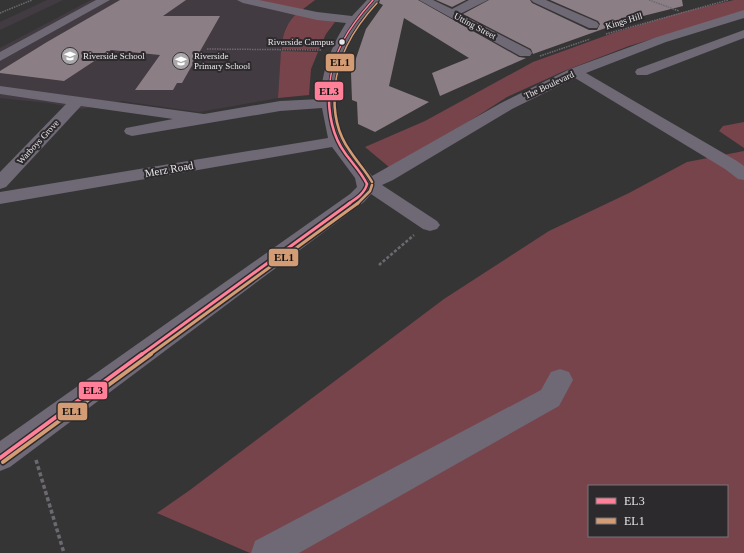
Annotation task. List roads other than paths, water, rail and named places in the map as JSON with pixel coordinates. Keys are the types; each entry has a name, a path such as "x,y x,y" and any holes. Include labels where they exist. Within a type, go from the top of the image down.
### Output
{"street":[{"path":"0,56 104,0"},
{"path":"243,0 321,12 354,20"},
{"path":"373,0 354,20 343,37 334,61 329,103 330,117 337,141 364,177 367,184 427,224"},
{"name":"Utting Street","path":"426,0 525,53"},
{"path":"452,14 471,3 482,0"},
{"path":"537,0 593,25"},
{"name":"The Boulevard","path":"367,184 387,176 518,99 575,72 667,38 744,14"},
{"path":"713,24 744,34"},
{"path":"642,72 744,34"},
{"path":"575,72 731,165 744,175"},
{"path":"0,90 76,102 205,119"},
{"name":"Warboys Grove","path":"0,182 76,102"},
{"path":"132,131 280,106 329,103"},
{"name":"Merz Road","path":"0,198 337,141"},
{"path":"0,458 357,198 366,188 367,184"},
{"path":"267,553 550,398 560,380"}],"place":[{"name":"Riverside Campus","path":"342,42"},
{"name":"Riverside School","path":"70,56"},
{"name":"Riverside Primary School","path":"181,61"}]}
